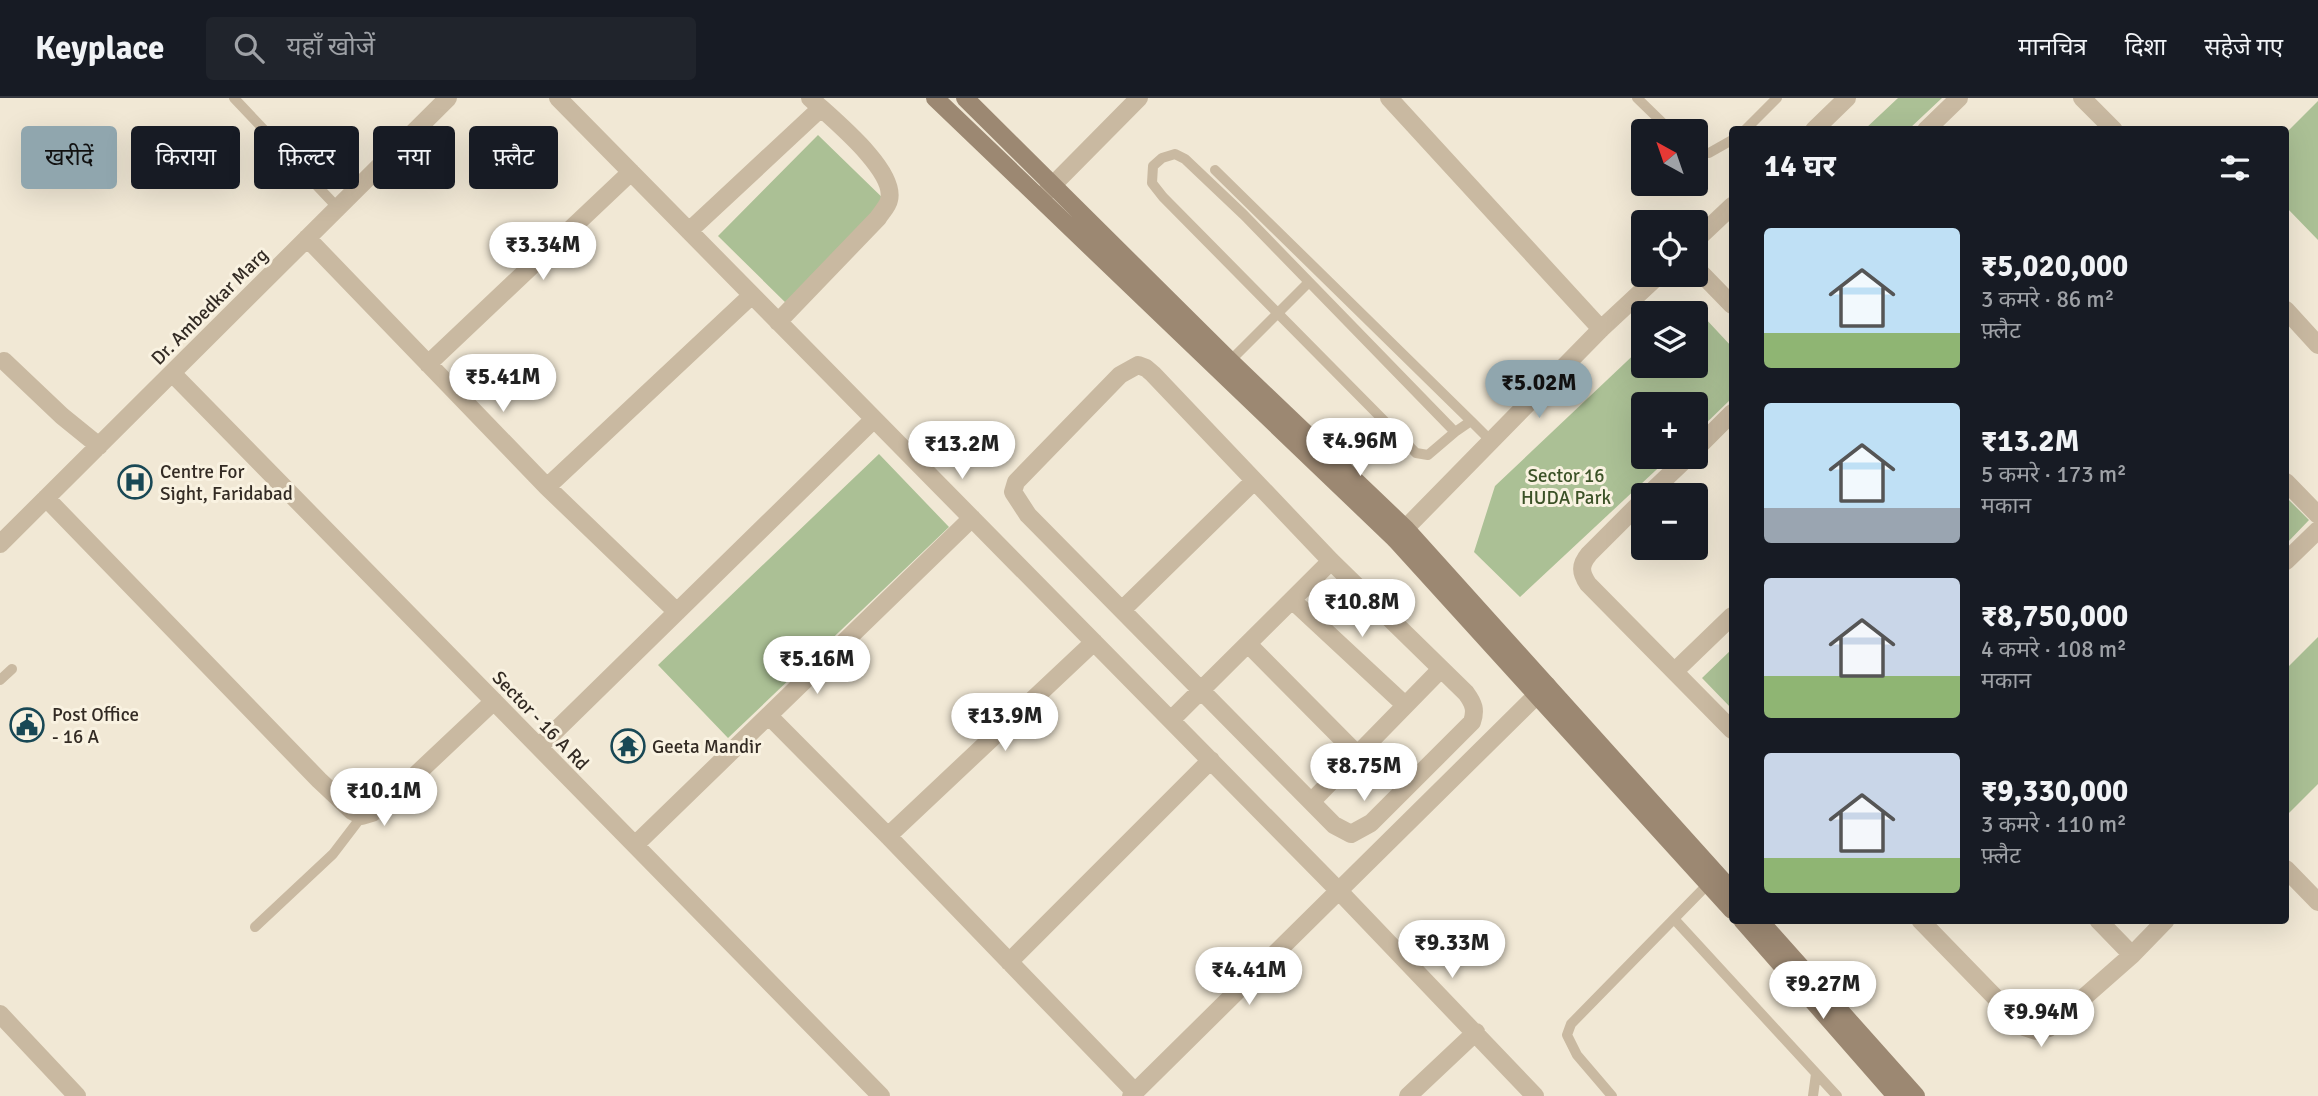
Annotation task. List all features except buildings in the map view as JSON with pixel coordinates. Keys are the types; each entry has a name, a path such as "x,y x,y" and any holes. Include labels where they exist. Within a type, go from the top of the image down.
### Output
{"street":[{"name":"Dr. Ambedkar Marg","path":"0,544 448,98"},
{"path":"558,98 1339,891 1535,1096"},
{"path":"935,98 1040,198 1225,366 1400,534 1713,878 1729,905"},
{"path":"1040,198 1139,98"},
{"path":"1390,98 1601,329"},
{"path":"1818,126 1847,98"},
{"path":"1930,126 1959,98"},
{"path":"2082,98 2110,126"},
{"path":"974,101 1225,366"},
{"path":"689,231 816,103 880,166 888,184 889,199 878,218 778,322"},
{"path":"428,364 631,172"},
{"path":"1708,229 1729,209"},
{"path":"307,238 547,487 677,611"},
{"path":"1708,280 1729,302"},
{"path":"1400,534 1601,329 1646,287"},
{"path":"547,487 752,295"},
{"path":"2289,313 2318,345"},
{"path":"4,360 62,416 99,446"},
{"path":"1138,365 1146,368 1254,481 1473,703 1475,712 1472,722 1371,823 1351,834 1343,831 1200,691 1028,514 1013,492 1016,482 1121,375 1138,365"},
{"name":"Sector - 16 A Rd","path":"172,373 881,1096"},
{"path":"1708,437 1729,416"},
{"path":"539,747 874,419"},
{"path":"1661,483 1675,469"},
{"path":"1122,610 1254,481"},
{"path":"2289,485 2318,515"},
{"path":"46,498 319,780 352,811 362,816 372,813 389,800 494,701"},
{"path":"1631,512 1588,554 1582,563 1582,574 1588,584 1729,727"},
{"path":"635,845 972,518"},
{"path":"2289,558 2318,530"},
{"path":"1171,720 1331,561"},
{"path":"1292,600 1405,705"},
{"path":"1675,671 1729,619"},
{"path":"888,836 1094,642"},
{"path":"1248,644 1357,754"},
{"path":"1312,801 1440,669"},
{"path":"769,716 888,836 1133,1094 1543,689"},
{"path":"1009,962 1211,761"},
{"path":"2289,872 2318,902"},
{"path":"1713,878 1729,889"},
{"path":"1746,924 1896,1096"},
{"path":"1763,924 1916,1096"},
{"path":"1924,924 2024,1027 2036,1031 2049,1028 2132,955 2162,924"},
{"path":"2102,924 2132,955"},
{"path":"0,1014 77,1096"},
{"path":"1408,1096 1476,1032"}],"lane":[{"path":"234,98 338,208"},
{"path":"1637,98 1659,119"},
{"path":"1749,126 1777,98"},
{"path":"960,122 974,101"},
{"path":"1708,153 1729,142"},
{"path":"1455,432 1244,215 1185,159 1175,153 1162,158 1153,166 1152,183 1163,197 1416,453 1428,456 1471,421"},
{"path":"1214,170 1491,442"},
{"path":"1225,366 1309,282"},
{"path":"0,680 12,669"},
{"path":"255,927 333,854 362,816"},
{"path":"1612,1096 1570,1046 1567,1035 1576,1019 1713,878"},
{"path":"1675,920 1837,1096"},
{"path":"1812,1096 1816,1074"}],"green space":[{"path":"1898,98 1942,98 1912,126 1868,126"},
{"path":"2318,101 2318,240 2289,210 2289,130"},
{"path":"818,135 891,206 790,307 718,236"},
{"name":"Sector 16 HUDA Park","path":"1708,321 1729,344 1729,401 1708,421 1708,392 1631,392 1631,469 1657,469 1642,483 1631,483 1631,493 1520,597 1474,552 1495,486 1631,357 1631,378 1708,378"},
{"path":"879,454 949,527 728,738 658,665"},
{"path":"2289,500 2309,520 2289,541"},
{"path":"2318,637 2318,784 2289,813 2289,666"},
{"path":"1729,652 1729,706 1702,678"}],"place":[{"name":"Centre For Sight, Faridabad","path":"135,482"},
{"name":"Post Office - 16 A","path":"27,725"},
{"name":"Geeta Mandir","path":"628,746"}]}
